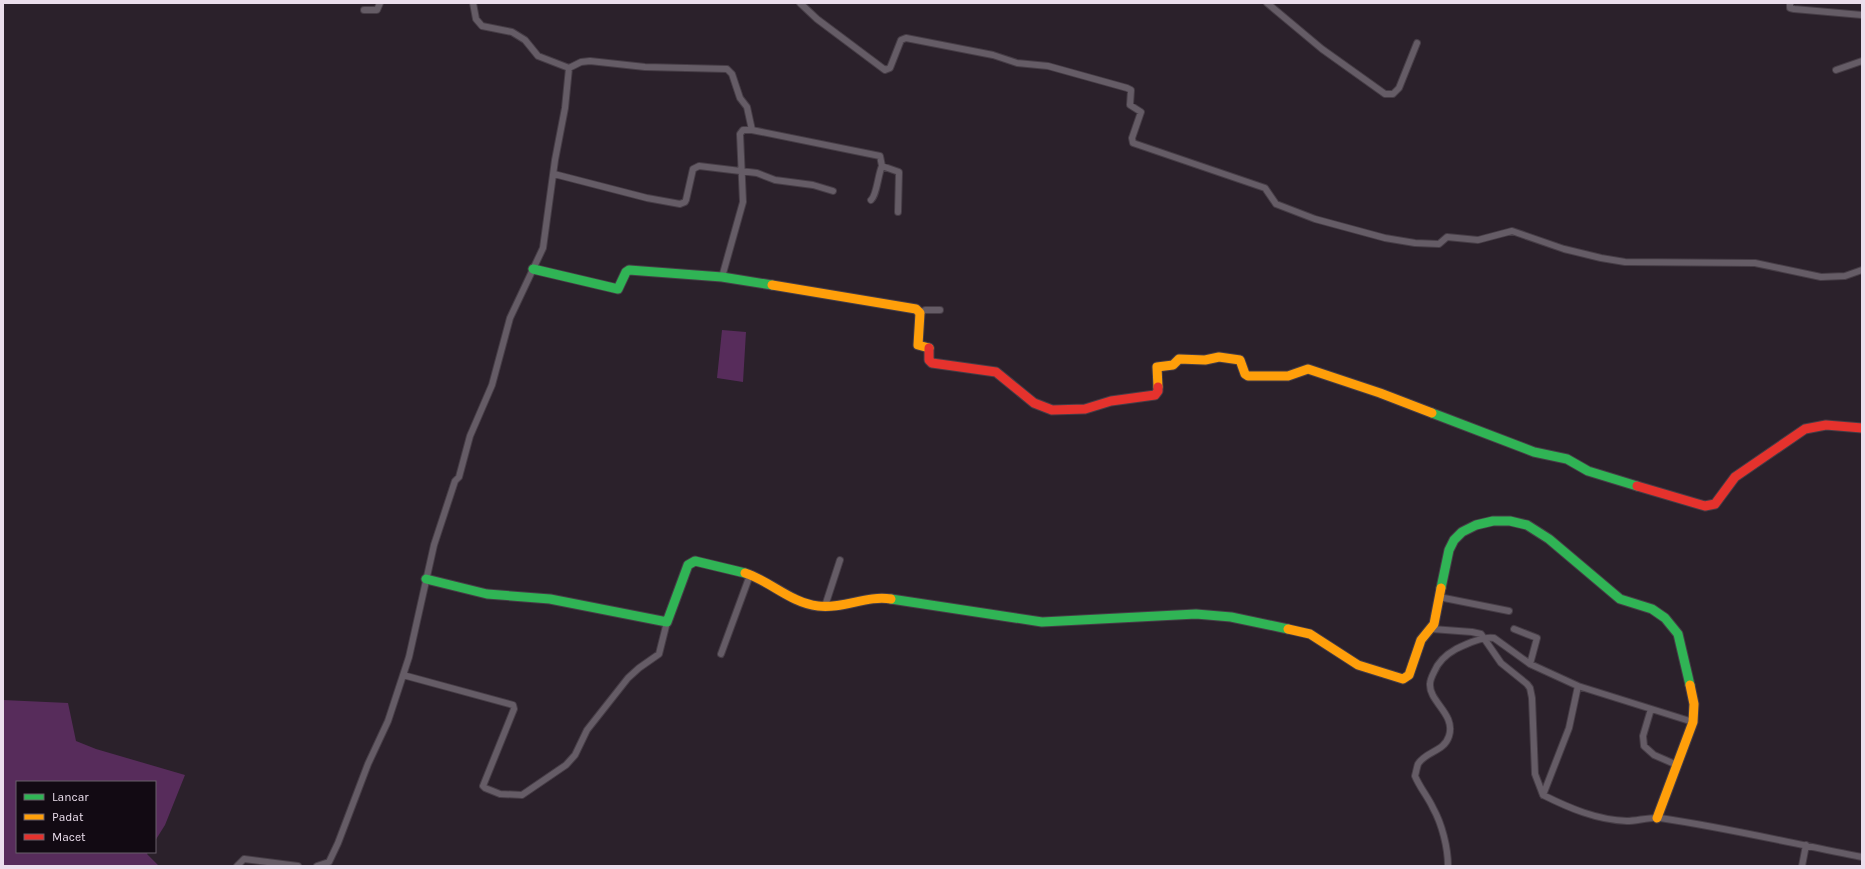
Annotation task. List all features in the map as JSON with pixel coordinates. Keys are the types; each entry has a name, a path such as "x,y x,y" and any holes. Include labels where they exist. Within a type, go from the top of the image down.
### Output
{"street":[{"path":"364,10 377,10 380,3"},
{"path":"473,3 476,19 482,26 512,32 526,40 538,56 569,68 581,62 590,61 654,67 727,69 732,74 740,98 748,107 752,130"},
{"path":"800,3 817,19 885,70 890,68 901,40 906,38 993,55 1017,63 1048,66 1127,88 1131,90 1130,105 1140,112 1132,138 1133,143 1265,188 1269,192 1274,202 1314,219 1385,238 1415,243 1437,244 1447,237 1478,240 1512,231 1564,249 1625,262 1755,263 1821,277 1846,276 1862,270"},
{"path":"1267,3 1322,49 1385,94 1393,94 1399,88 1417,43"},
{"path":"1790,3 1790,8 1794,9 1862,15"},
{"path":"1836,70 1862,61"},
{"path":"317,866 329,862 338,843 368,764 388,721 409,657 434,545 455,481 459,477 470,436 492,385 510,318 543,248 565,108 569,68"},
{"path":"722,277 743,205 743,170 740,134 743,130 752,130 881,156 882,166 877,180 874,197 871,200"},
{"path":"554,174 647,198 680,204 683,204 686,200 694,167 699,166 743,170 775,180 813,185 833,191"},
{"path":"882,166 899,172 898,212"},
{"path":"534,269 618,288 620,287 626,272 629,270 722,277 916,309 920,313"},
{"path":"920,313 925,310 940,310"},
{"path":"920,313 918,345 929,348 930,360 932,363 996,372 1034,404 1045,408 1085,410 1111,401 1155,394 1158,391 1157,367 1173,365 1179,359 1205,360 1218,357 1238,360 1242,363 1246,375 1248,376 1288,376 1308,369 1380,393 1534,452 1567,459 1588,472 1705,506 1715,504 1735,477 1805,429 1824,424 1862,428"},
{"path":"403,675 513,705 514,709 484,786 485,788 500,794 522,795 572,759 584,734 628,678 659,654 667,622 688,564 691,562 750,575 808,604 825,606 844,605 877,597 1042,622 1196,614 1212,615 1310,634 1353,663 1400,679 1406,678 1408,675 1421,640 1432,629 1448,550 1457,536 1475,524 1488,521 1508,521 1527,525 1551,540 1626,603 1654,610 1667,618 1680,640 1694,704 1693,722 1658,818"},
{"path":"825,606 840,560"},
{"path":"721,654 750,575"},
{"path":"426,579 487,594 550,599 667,622"},
{"path":"1439,597 1508,611"},
{"path":"1432,629 1477,633 1486,638 1501,663 1530,688 1532,698 1535,774 1543,796 1583,813 1609,820 1627,821 1658,818 1742,832 1862,857"},
{"path":"1514,629 1537,638 1530,664"},
{"path":"1448,866 1441,828 1434,808 1419,787 1415,776 1418,764 1425,757 1442,748 1449,737 1450,729 1447,716 1432,693 1430,682 1436,666 1448,653 1465,644 1486,638 1494,638 1530,664 1578,686 1693,722"},
{"path":"1543,796 1569,728 1578,686"},
{"path":"1651,709 1643,736 1644,746 1654,755 1677,764"},
{"path":"1802,866 1806,845"},
{"path":"237,866 241,860 248,859 298,866"}],"shaded area":[{"path":"722,330 746,332 743,382 717,378"},
{"path":"3,700 68,703 76,741 96,749 185,775 165,825 156,839 156,781 16,781 16,853 148,853 159,866 3,866"}],"traffic: fast":[{"path":"533,269 618,289 626,272 629,270 722,277 772,285"},
{"path":"1432,413 1534,452 1567,459 1588,471 1637,486"},
{"path":"1441,588 1449,550 1454,540 1462,532 1476,525 1493,521 1510,521 1527,525 1549,539 1620,599 1652,609 1665,618 1678,634 1690,685"},
{"path":"426,579 487,594 550,599 667,622 688,565 695,561 745,573"},
{"path":"891,599 1042,622 1196,614 1231,617 1288,629"}],"traffic: slow":[{"path":"772,285 916,309 920,313 918,345 929,348"},
{"path":"1158,387 1157,367 1173,365 1179,359 1205,360 1219,357 1240,360 1245,374 1248,376 1288,376 1308,369 1380,393 1432,413"},
{"path":"745,573 799,601 818,606 837,606 882,598 891,599"},
{"path":"1288,629 1310,634 1358,665 1403,679 1409,675 1421,640 1434,624 1441,588"},
{"path":"1657,818 1693,722 1694,704 1690,685"}],"traffic: jam":[{"path":"929,348 929,360 932,363 996,372 1034,403 1052,410 1085,409 1111,401 1155,395 1158,391 1158,387"},
{"path":"1637,486 1705,506 1715,504 1735,477 1805,429 1826,425 1862,428"}]}
